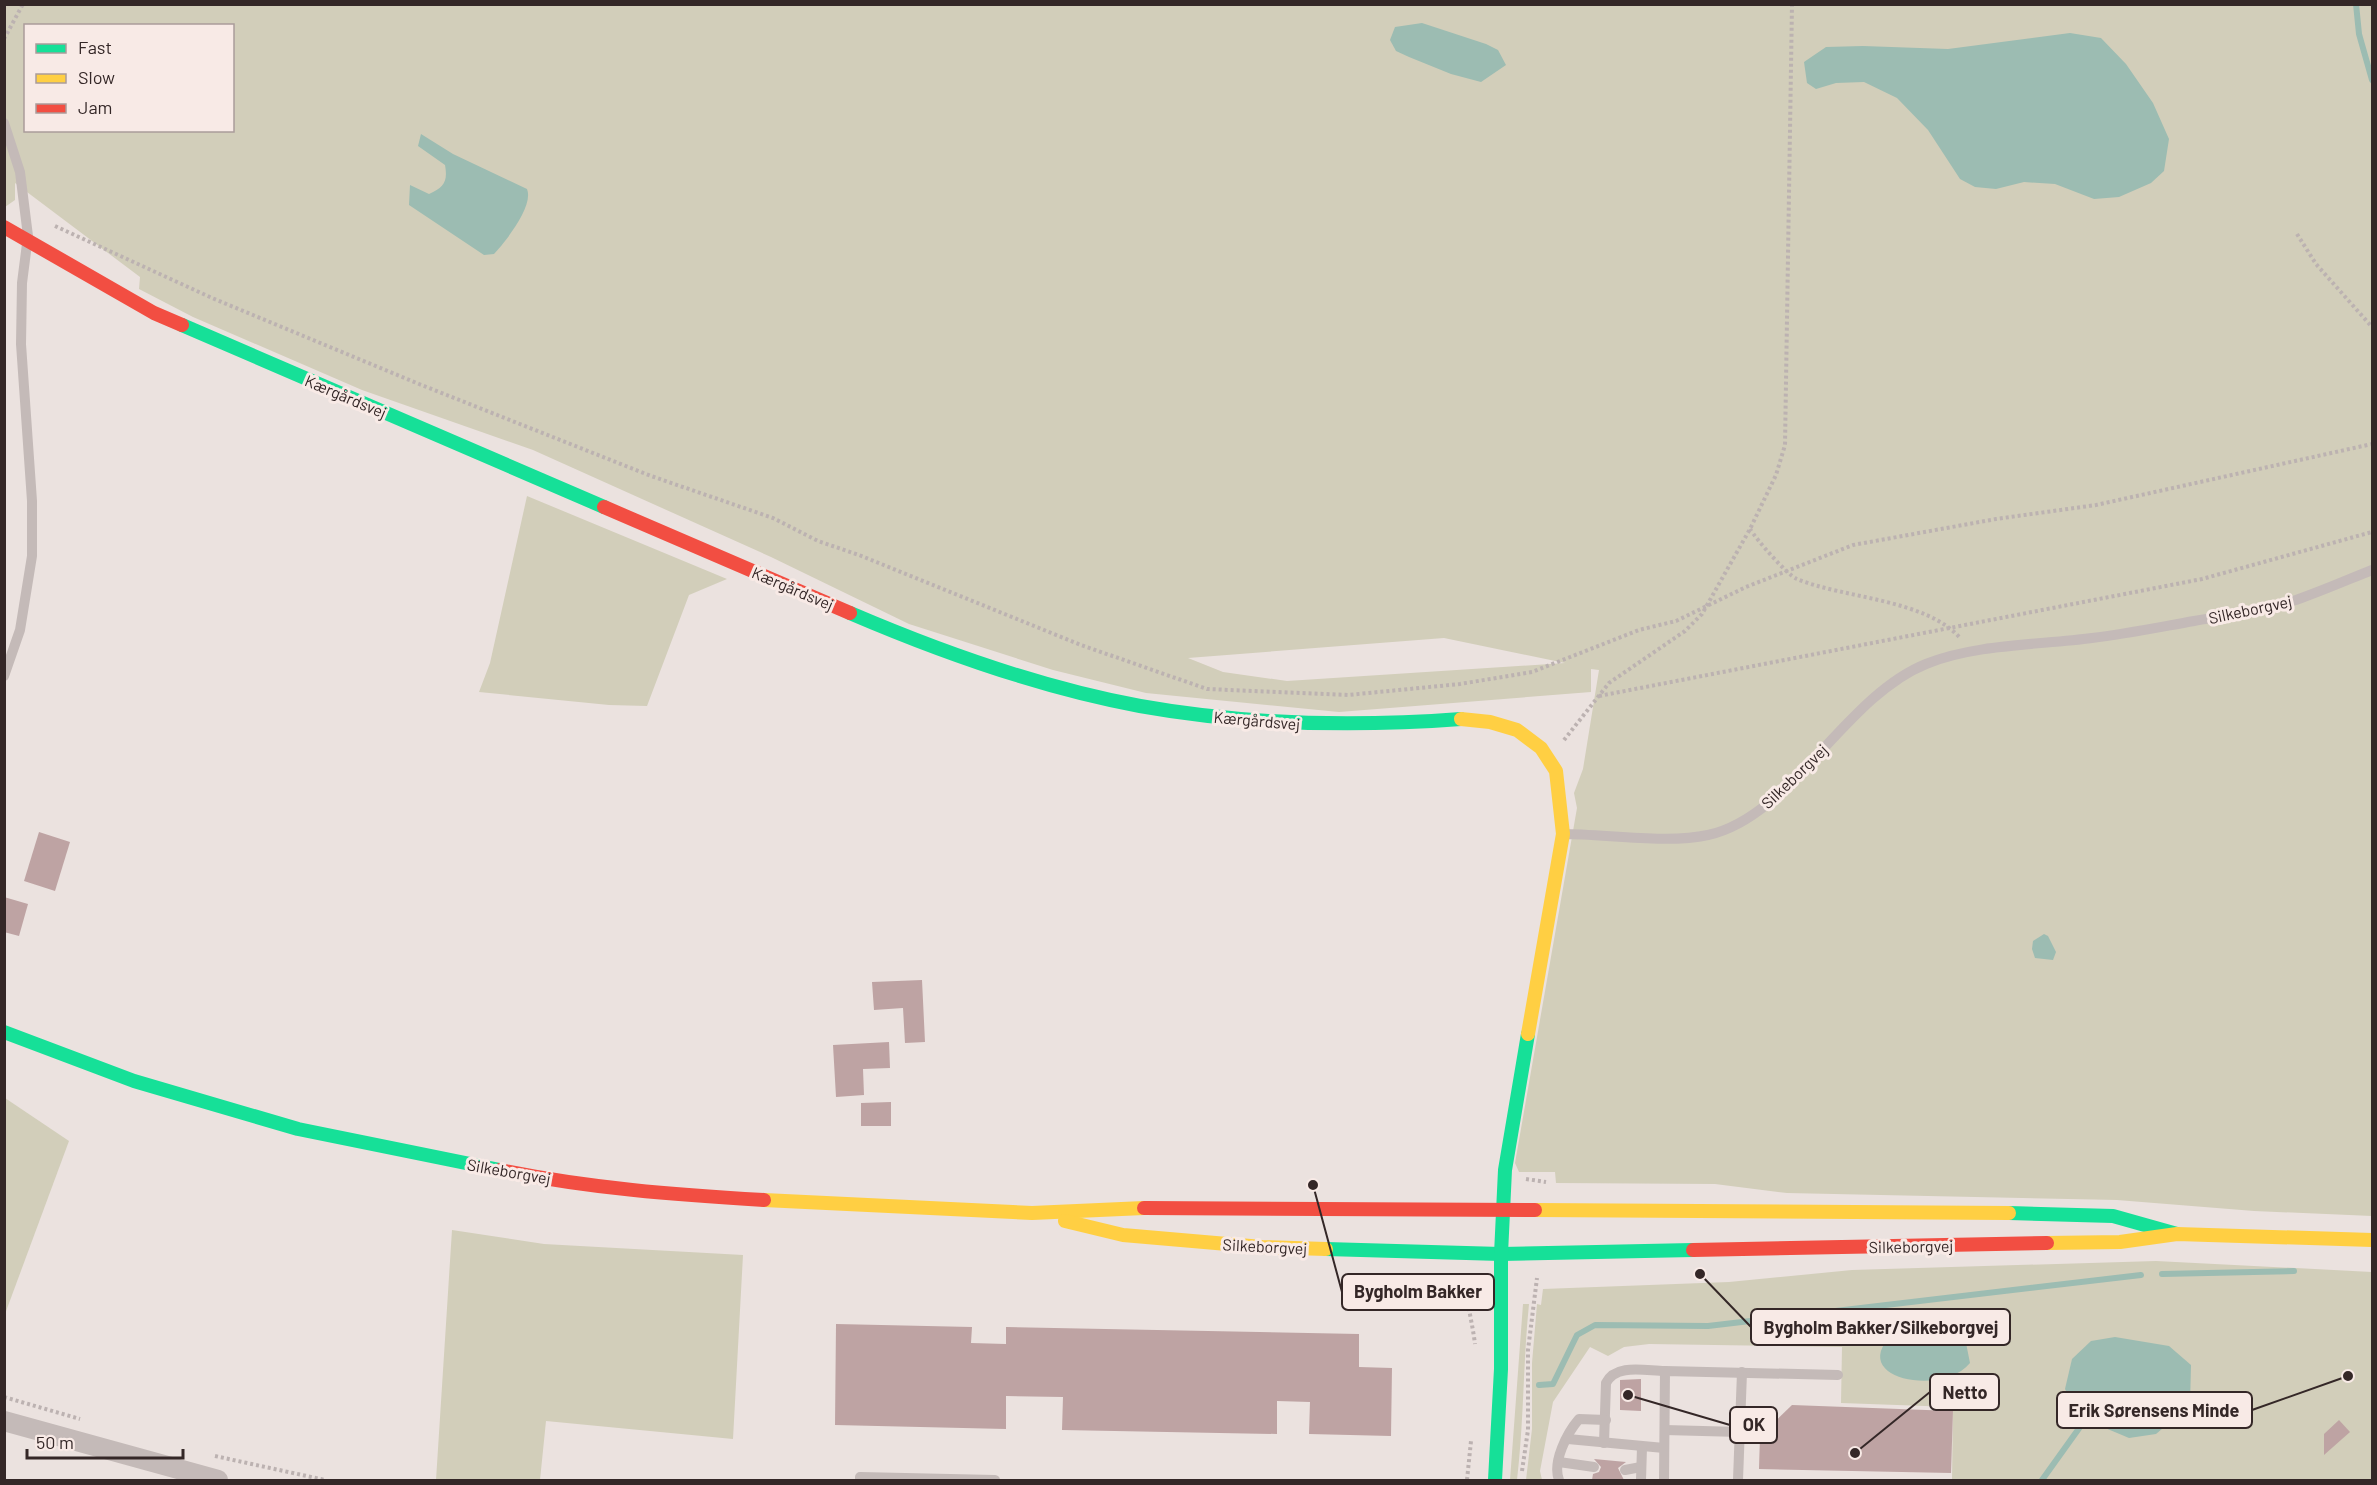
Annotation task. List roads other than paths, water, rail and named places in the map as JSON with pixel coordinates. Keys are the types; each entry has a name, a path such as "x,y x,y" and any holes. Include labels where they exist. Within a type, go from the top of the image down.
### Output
{"main road":[{"name":"Kærgårdsvej","path":"4,227 153,314 911,639 994,668 1139,706 1218,717 1301,724 1384,725 1461,719 1490,722 1517,730 1541,748 1556,771 1563,834"},
{"path":"1495,1480 1501,1369 1501,1254 1505,1170 1522,1060 1563,834"},
{"name":"Silkeborgvej","path":"4,1032 134,1080 298,1129 528,1176 709,1197 1032,1213 1128,1208 2113,1216 2177,1234"},
{"name":"Silkeborgvej","path":"1032,1213 1123,1235 1262,1248 1501,1254 2120,1242 2177,1234 2373,1240"}],"street":[{"path":"4,1421 218,1480"}],"lane":[{"path":"4,123 20,172 26,218 21,344 32,501 32,556 20,630 4,676"},
{"name":"Silkeborgvej","path":"1563,834 1661,838 1708,835 1748,819 1787,784 1868,702 1898,678 1927,663 1969,653 2093,638 2248,612 2296,600 2373,570"},
{"path":"1664,1480 1665,1371"},
{"path":"1604,1443 1606,1383 1613,1372 1838,1375"},
{"path":"1738,1480 1742,1372"},
{"path":"1559,1480 1557,1474 1559,1462 1579,1419 1606,1420"},
{"path":"1665,1430 1740,1432"},
{"path":"1568,1439 1664,1448"},
{"path":"1641,1480 1642,1447"},
{"path":"1559,1462 1594,1467"},
{"path":"1625,1470 1641,1467"},
{"path":"860,1480 860,1477 996,1480"}],"waterway":[{"path":"2356,4 2359,34 2372,80"},
{"path":"2162,1274 2294,1271"},
{"path":"1539,1385 1553,1384 1577,1335 1595,1325 1708,1326 2141,1275"},
{"path":"2042,1480 2085,1420"}],"place":[{"name":"Bygholm Bakker","path":"1313,1185"},
{"name":"Bygholm Bakker/Silkeborgvej","path":"1700,1274"},
{"name":"Erik Sørensens Minde","path":"2348,1376"},
{"name":"OK","path":"1628,1395"},
{"name":"Netto","path":"1855,1453"}]}
